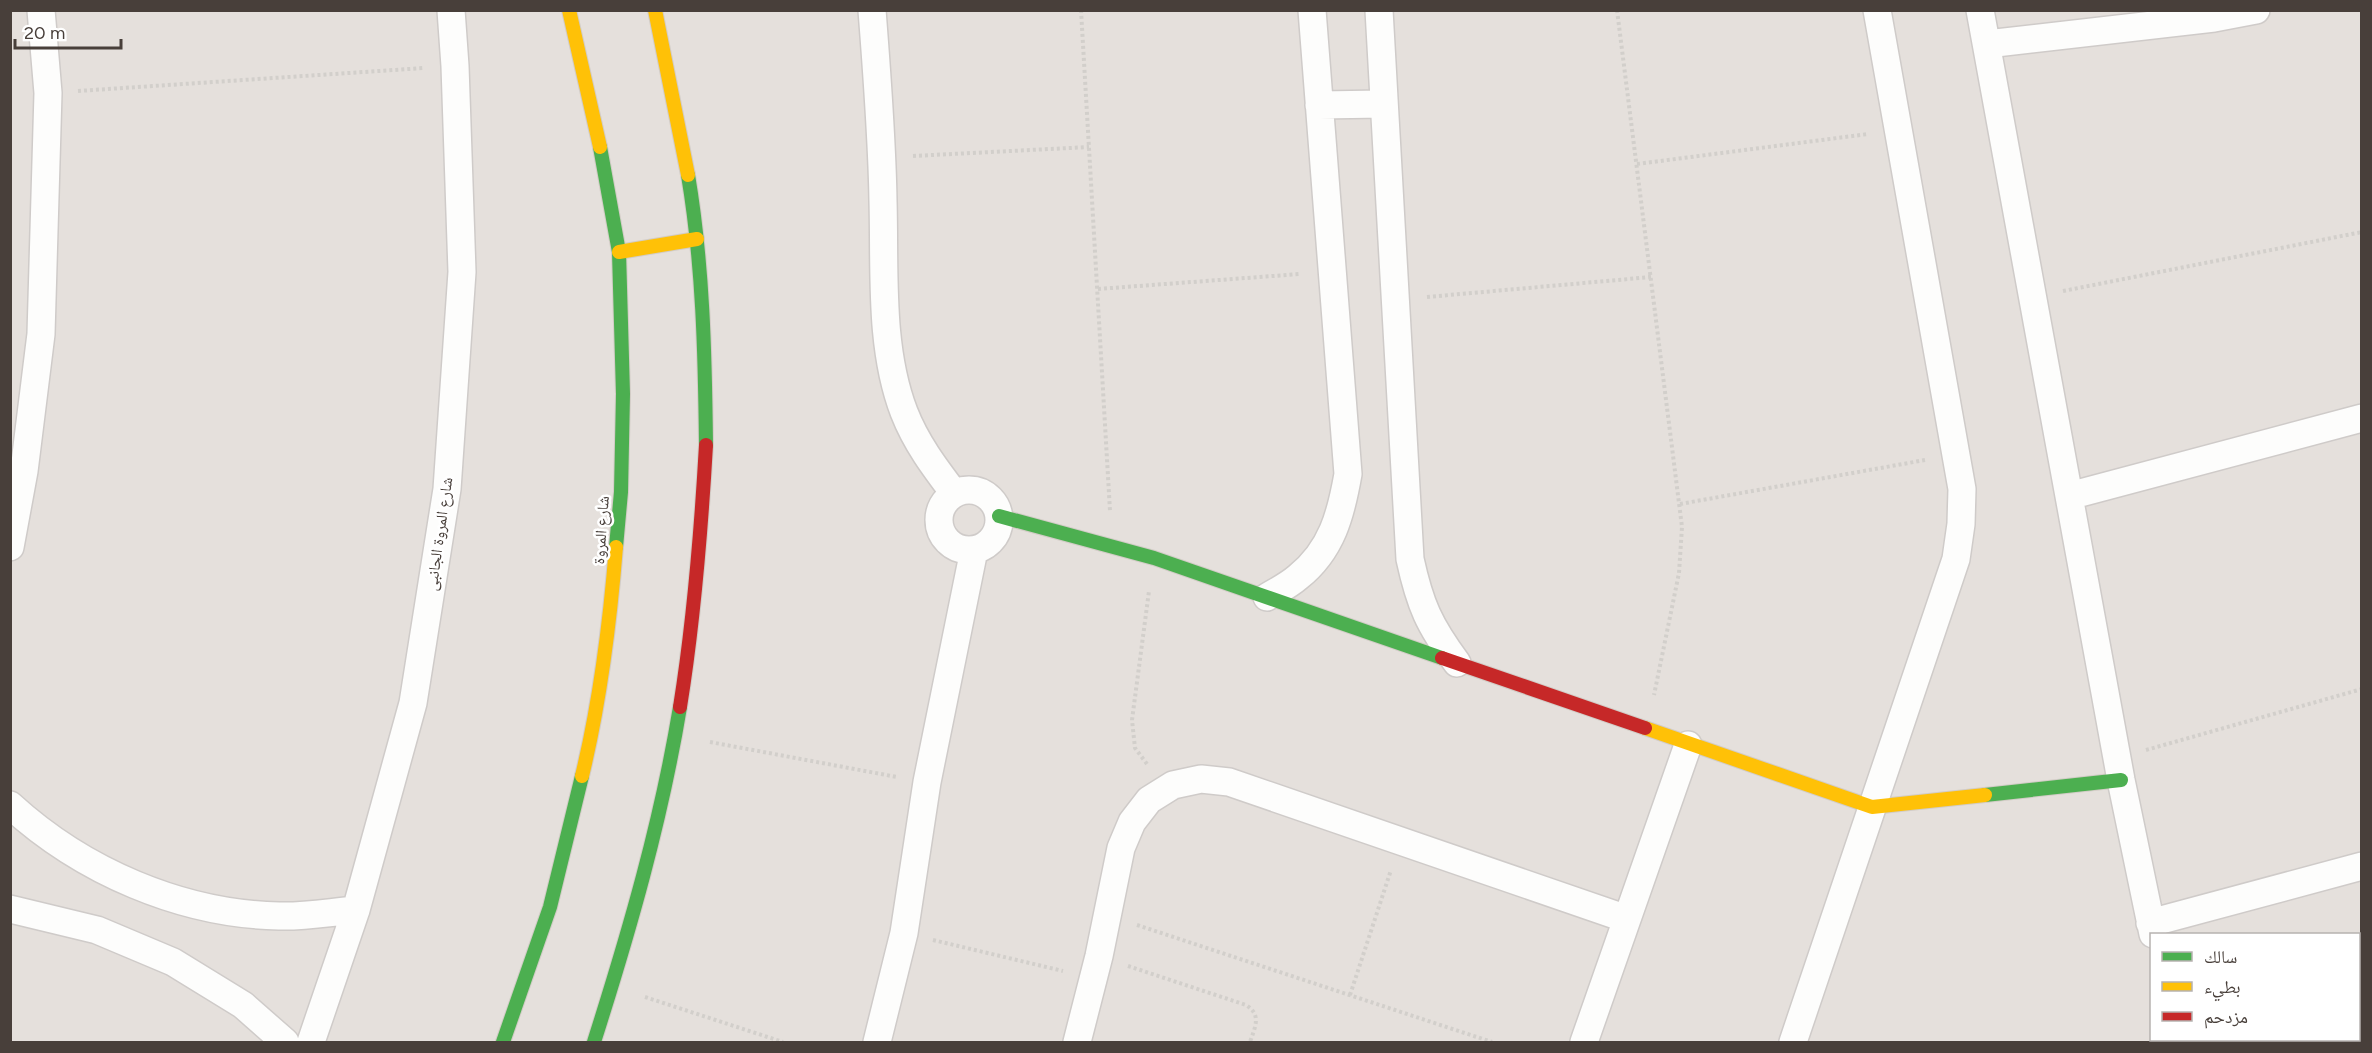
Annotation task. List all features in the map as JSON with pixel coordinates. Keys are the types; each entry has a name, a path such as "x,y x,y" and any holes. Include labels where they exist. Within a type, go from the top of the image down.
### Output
{"street":[{"path":"10,547 24,471 41,334 48,93 41,10"},
{"name":"شارع المروة الجانبى","path":"312,1042 356,910 413,704 447,489 462,272 451,10"},
{"name":"شارع المروة","path":"503,1042 550,907 590,744 613,587 621,492 622,394 619,252 601,153 569,10"},
{"path":"594,1042 613,987 643,883 676,736 703,541 707,390 697,239 685,156 655,10"},
{"path":"873,10 882,158 886,322 891,368 904,412 925,454 954,493"},
{"path":"1267,597 1299,576 1325,548 1341,512 1348,474 1312,10"},
{"path":"1379,10 1410,559 1418,596 1430,623 1457,663"},
{"path":"1793,1042 1956,559 1961,525 1962,489 1877,10"},
{"path":"1980,10 2119,770 2151,929 2361,866"},
{"path":"1987,44 2214,18 2256,10"},
{"path":"1318,105 1383,104"},
{"path":"619,252 697,239"},
{"path":"2069,496 2361,418"},
{"path":"966,490 978,491 988,496 996,505 999,516 997,531 988,544 974,550 962,550 951,544 943,536 939,524 940,512 945,501 954,493 966,490"},
{"path":"999,516 1154,558 1647,731 1872,807 2119,770"},
{"path":"877,1042 904,933 927,782 974,550"},
{"path":"1584,1042 1688,745"},
{"path":"1077,1042 1108,915 1121,848 1132,822 1149,801 1173,785 1201,779 1229,782 1627,919"},
{"path":"10,805 32,825 88,862 148,891 213,909 279,916 356,910"},
{"path":"10,909 97,930 172,962 243,1005 285,1042"}],"path":[{"path":"1081,10 1112,545"},
{"path":"1617,10 1680,504 1682,538 1679,573 1647,731"},
{"path":"48,93 455,66"},
{"path":"1637,164 1898,131"},
{"path":"882,158 1089,147"},
{"path":"2033,297 2361,232"},
{"path":"1098,289 1332,272"},
{"path":"1397,300 1651,277"},
{"path":"1680,504 1955,454"},
{"path":"1154,558 1132,720 1135,748 1151,770 1173,785"},
{"path":"2119,770 2361,689"},
{"path":"676,736 927,782"},
{"path":"1350,995 1400,841"},
{"path":"1108,915 1492,1042"},
{"path":"904,933 1096,967 1245,1005 1256,1014 1257,1022 1250,1042"},
{"path":"613,987 783,1042"}],"shaded area":[{"path":"10,11 2361,11 2361,1042 11,1042"}],"traffic: fast":[{"path":"600,147 619,252 623,394 621,492 616,547"},
{"path":"688,175 700,276 706,445"},
{"path":"999,516 1154,558 1442,658"},
{"path":"594,1042 620,959 654,835 680,707"},
{"path":"503,1042 550,907 582,776"},
{"path":"1985,795 2121,780"}],"traffic: slow":[{"path":"569,10 600,147"},
{"path":"655,10 688,175"},
{"path":"619,252 697,239"},
{"path":"582,776 604,662 616,547"},
{"path":"1645,728 1872,807 1985,795"}],"traffic: jam":[{"path":"680,707 696,576 706,445"},
{"path":"1442,658 1645,728"}]}
